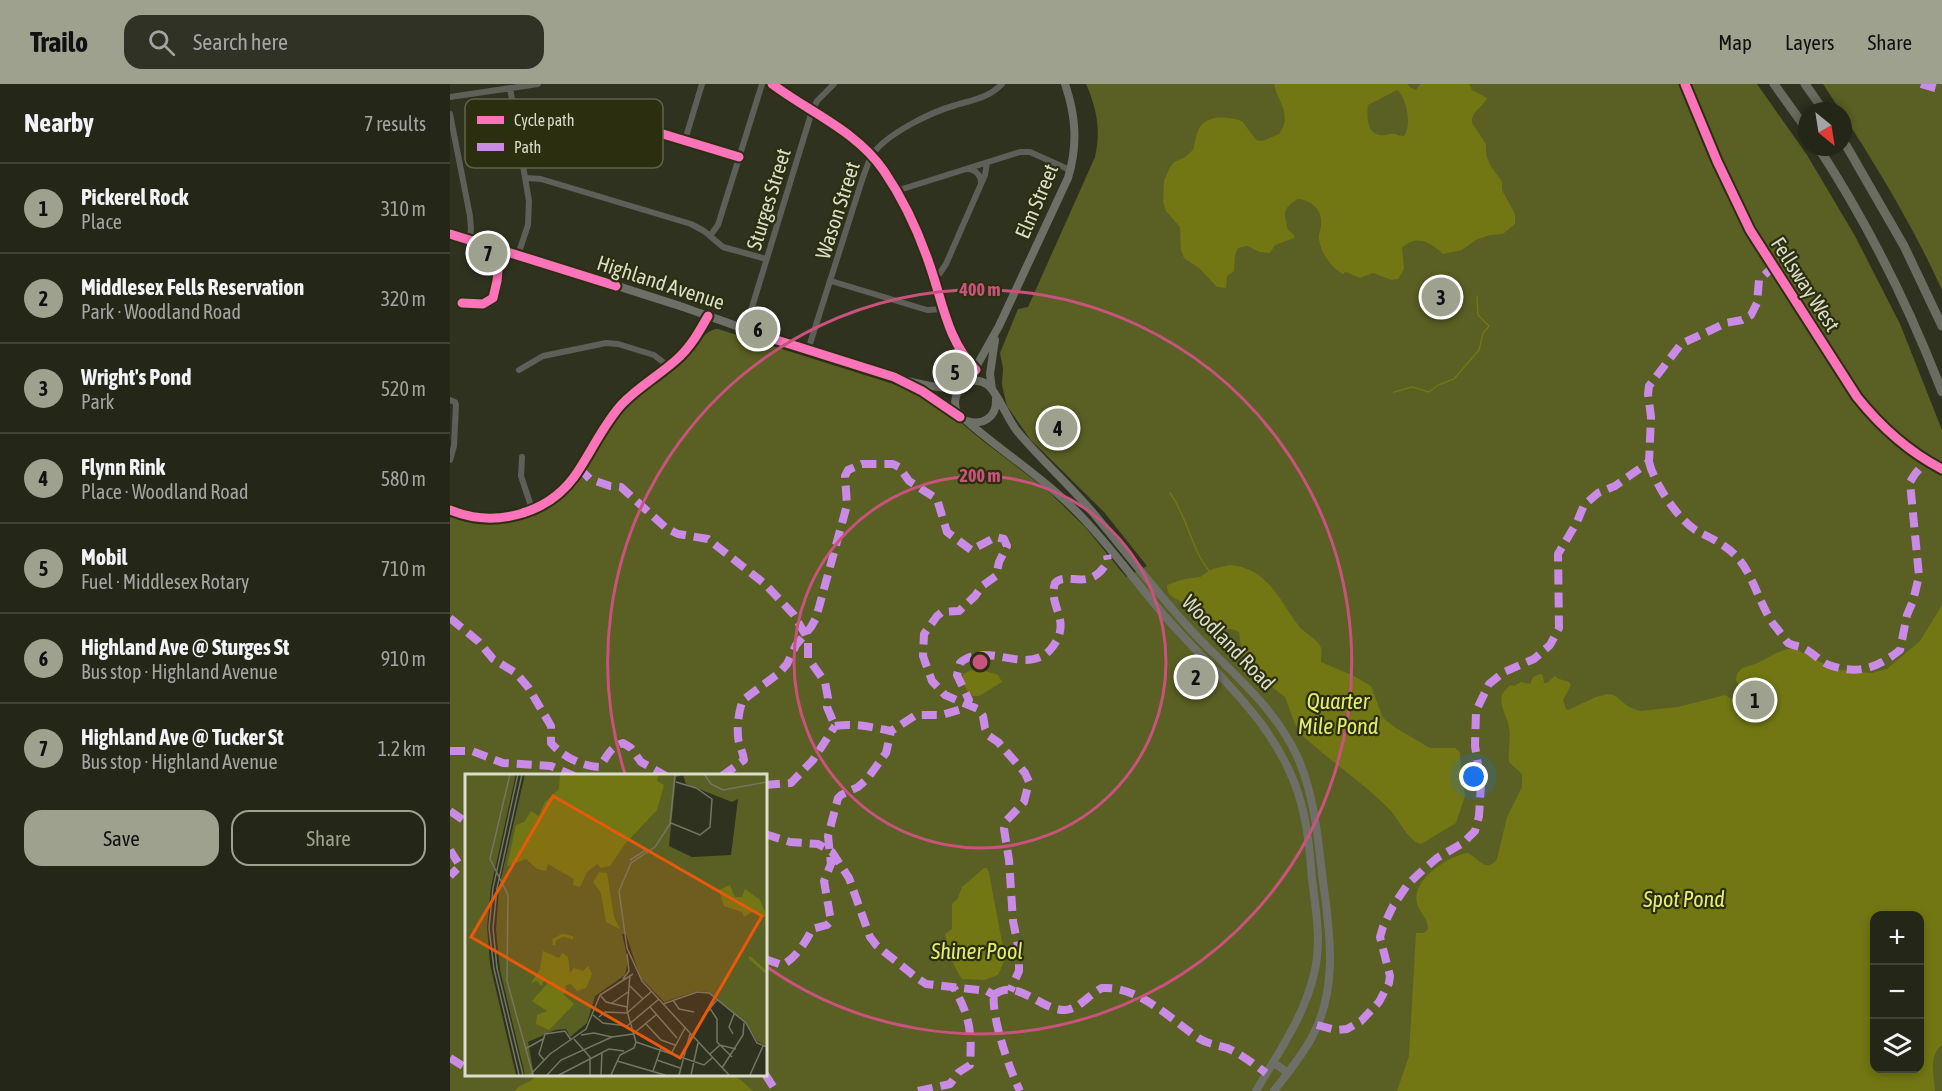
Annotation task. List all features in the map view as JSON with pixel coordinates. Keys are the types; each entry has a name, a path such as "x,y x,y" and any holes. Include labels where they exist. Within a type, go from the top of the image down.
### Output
{"highway":[{"path":"1774,84 1798,117"},
{"path":"1804,84 1817,102"},
{"path":"1852,155 1899,236 1942,326"},
{"path":"1823,156 1887,268 1916,328 1942,392"}],"main road":[{"name":"Elm Street","path":"964,384 976,370 999,326 1070,170 1075,144 1075,124 1065,84"},
{"name":"Fellsway West","path":"1685,84 1721,170 1750,230 1857,397 1874,418 1895,438 1922,459 1942,469"},
{"name":"Highland Avenue","path":"450,234 894,377 948,389 964,384"},
{"name":"Elm Street","path":"994,393 990,374 999,326"},
{"name":"Highland Avenue","path":"894,377 922,391 960,417"},
{"path":"982,382 994,393 997,404 992,416 982,422 968,422 960,417 954,403 956,394 964,384 982,382"},
{"name":"Woodland Road","path":"994,393 1014,427 1093,512 1202,642 1262,702 1297,757 1314,813 1331,963 1328,991 1317,1026 1302,1054 1274,1091"},
{"name":"Woodland Road","path":"968,422 1074,508 1145,592 1249,708 1287,765 1298,793 1307,829 1317,921 1317,961 1303,1010 1256,1091"},
{"path":"1145,592 1153,586"},
{"path":"1317,961 1331,963"},
{"path":"1273,1062 1288,1073"}],"street":[{"path":"450,97 538,84"},
{"path":"685,140 702,84"},
{"path":"710,236 718,225 762,84"},
{"path":"772,84 841,130 872,156 883,169 917,234 954,340 976,370"},
{"name":"Sturges Street","path":"745,330 812,111 819,98 834,84"},
{"name":"Wason Street","path":"808,350 863,177 872,156 881,145 919,121 942,110 988,95 1002,84"},
{"path":"510,88 512,99"},
{"path":"450,114 472,228 469,239"},
{"path":"663,133 739,157"},
{"path":"896,191 1026,152 1041,156 1070,170"},
{"path":"933,275 944,269 981,187 987,163"},
{"path":"518,255 529,215 525,168"},
{"path":"963,170 971,169 978,174 981,187"},
{"path":"527,178 541,179 691,224 723,247 766,260"},
{"path":"462,303 483,304 493,298 500,249"},
{"path":"831,281 927,310 943,309"},
{"path":"450,510 489,519 513,516 548,501 568,483 617,410 639,388 687,348 708,316"},
{"path":"519,370 543,356 606,343 618,344 654,355 668,366"},
{"path":"450,400 456,405 450,460"},
{"path":"522,457 521,476 532,509"}],"green space":[{"path":"1086,84 1757,84 1798,142 1798,156 1808,156 1855,236 1900,324 1942,430 1942,1091 450,1091 450,514 485,522 502,521 536,513 551,504 577,480 623,410 647,388 680,365 708,333 718,329 916,391 942,407 1047,490 1086,528 1126,577 1147,566 1104,512 1030,439 1007,406 1002,385 1003,368 1000,353 1018,309 1028,307 1095,157 1098,129"},
{"path":"1823,84 1942,84 1942,290 1916,236 1852,128 1852,102 1835,102"}],"water":[{"path":"1274,84 1408,84 1416,90 1420,84 1469,84 1472,90 1487,98 1473,115 1472,123 1486,144 1486,154 1490,165 1502,182 1502,190 1515,214 1515,224 1503,234 1490,235 1476,240 1462,250 1443,254 1428,243 1412,241 1402,248 1404,269 1398,279 1392,280 1373,273 1360,278 1346,272 1343,274 1327,260 1319,239 1320,215 1312,204 1298,199 1285,212 1288,230 1294,238 1275,245 1270,253 1260,252 1247,246 1238,248 1234,271 1227,276 1226,288 1217,287 1199,268 1184,258 1181,250 1180,227 1166,211 1163,202 1164,181 1174,162 1193,150 1198,131 1206,121 1230,118 1242,121 1256,140 1262,141 1279,134 1285,121 1285,115","holes":["1397,90 1406,105 1408,119 1404,136 1375,134 1368,123 1368,105"]},
{"name":"Quarter Mile Pond","path":"1230,565 1254,572 1271,586 1300,628 1319,644 1321,662 1371,686 1383,718 1430,748 1455,748 1460,752 1465,796 1456,823 1421,844 1412,839 1381,801 1303,736 1295,724 1285,697 1246,664 1239,632 1208,624 1195,608 1175,599 1168,592 1167,585 1184,579 1200,577 1212,569"},
{"name":"Spot Pond","path":"1942,605 1942,1045 1933,1060 1935,1091 1397,1091 1409,1056 1416,933 1424,933 1428,929 1427,922 1417,903 1420,886 1433,870 1460,855 1468,853 1482,864 1493,863 1497,859 1507,817 1522,787 1522,774 1509,762 1509,727 1502,703 1502,694 1510,685 1514,686 1521,682 1530,684 1533,677 1540,674 1543,675 1544,683 1555,676 1569,682 1571,685 1563,700 1568,710 1607,694 1614,695 1629,707 1640,711 1678,707 1725,695 1744,704 1759,707 1763,706 1763,700 1741,690 1736,680 1737,674 1742,668 1787,649 1796,649 1839,670 1872,673 1887,669 1920,641"},
{"path":"976,668 998,675 1002,682 979,696 973,696 965,686 963,674"},
{"name":"Shiner Pool","path":"984,868 987,868 989,873 1002,942 1007,954 998,975 984,980 962,979 951,957 945,934 952,929 952,904 958,898 962,887"},
{"path":"535,1076 736,1076 753,1091 515,1091"}],"waterway":[{"path":"1394,392 1412,387 1429,392 1438,385 1454,379 1479,350 1483,333 1489,326 1478,315 1477,296"},
{"path":"1170,493 1209,571"}],"marked path":[{"path":"1921,84 1942,90"},
{"path":"1317,1025 1336,1030 1347,1029 1361,1021 1379,1002 1389,983 1390,976 1380,937 1393,906 1408,884 1423,870 1437,858 1463,843 1475,831 1479,816 1481,784 1475,746 1476,711 1489,684 1504,672 1534,659 1550,645 1559,628 1558,554 1584,505 1598,493 1615,486 1649,462 1651,417 1649,386 1681,344 1726,323 1742,320 1751,315 1757,303 1759,280 1773,267"},
{"path":"1649,462 1662,491 1683,520 1737,557 1752,581 1769,617 1788,643 1805,649 1828,665 1851,670 1876,665 1900,650 1907,615 1919,576 1910,482 1926,461"},
{"path":"725,774 744,760 738,732 739,712 743,700 779,673 816,618 847,505 845,476 848,470 862,464 893,464 899,467 909,481 937,499 947,532 971,550 996,537 1004,539 1007,546 999,562 996,576 982,586 959,611 942,612 937,616 924,634 923,656 932,681 945,695 978,709 983,716 989,736 998,742 1025,773 1029,782 1024,802 1006,821 1004,829 1009,860 1013,921 1019,950 1019,971 1010,991"},
{"path":"579,468 590,479 621,487 666,528 678,534 708,539 765,584 794,615 805,634 808,642 808,658 825,682 827,707 835,726"},
{"path":"835,726 856,725 891,731 916,715 942,715 965,708 969,700 957,675 960,663 970,657 982,655 1029,660 1040,657 1050,650 1060,631 1059,615 1054,600 1055,583 1066,579 1079,580 1094,577 1108,561 1107,555"},
{"path":"450,618 479,642 493,659 516,673 528,687 551,726 551,743 561,752 572,760 599,767 611,750 623,743 631,748 641,762 662,774"},
{"path":"766,785 791,783 813,760 835,726"},
{"path":"766,959 782,965 800,950 812,929 827,925 831,921 824,881 831,864 828,836 838,798 867,779 886,753 891,731"},
{"path":"450,751 472,751 503,763 551,766 569,774"},
{"path":"450,811 465,821"},
{"path":"766,834 790,842 818,844 832,852 849,878 870,937 877,946 917,978 926,984 987,991 994,995"},
{"path":"450,850 460,866 450,876"},
{"path":"918,1091 950,1084 959,1072 970,1065 969,1025 954,988"},
{"path":"994,995 1011,990 1020,992 1047,1006 1065,1010 1075,1007 1102,988 1129,992 1142,998 1200,1039 1232,1050 1266,1073"},
{"path":"994,995 998,1030 1020,1091"},
{"path":"450,1058 465,1067"},
{"path":"766,1076 776,1091"}],"cycle path":[{"path":"772,84 846,133 860,144 884,171 921,241 952,334 976,370"},
{"path":"1685,84 1717,161 1750,230 1857,397 1895,438 1942,469"},
{"path":"663,134 739,157"},
{"path":"450,234 616,286"},
{"path":"462,303 483,304 493,298 500,249"},
{"path":"450,510 484,518 501,517 534,509 549,501 574,477 608,421 622,404 681,355 694,340 708,316"},
{"path":"745,330 894,377 922,391 960,417"}],"place":[{"name":"Highland Ave @ Tucker St","path":"488,253"},
{"name":"Wright's Pond","path":"1441,297"},
{"name":"Highland Ave @ Sturges St","path":"758,329"},
{"name":"Mobil","path":"955,372"},
{"name":"Flynn Rink","path":"1058,428"},
{"name":"Middlesex Fells Reservation","path":"1196,677"},
{"name":"Pickerel Rock","path":"1755,700"}]}
